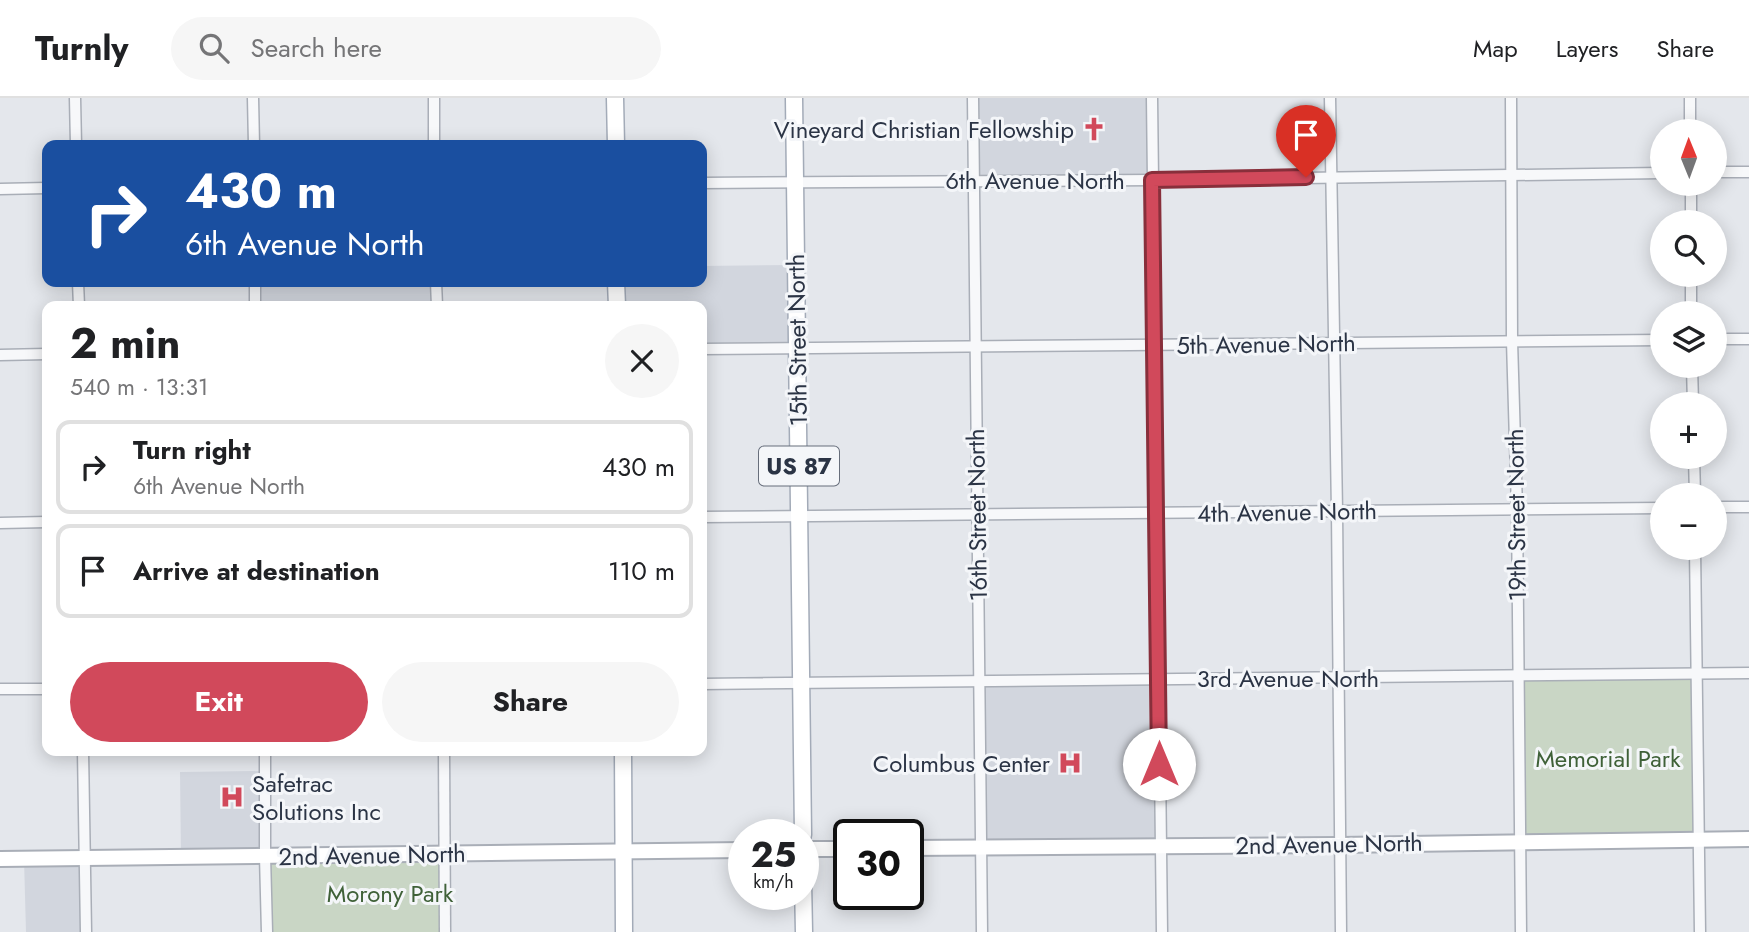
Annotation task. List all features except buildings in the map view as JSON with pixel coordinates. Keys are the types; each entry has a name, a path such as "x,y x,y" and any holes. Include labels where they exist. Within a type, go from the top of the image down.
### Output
{"main road":[{"path":"615,98 616,140"},
{"name":"15th Street North","path":"794,98 803,819"},
{"path":"623,756 624,932"},
{"name":"2nd Avenue North","path":"924,848 1749,839"},
{"name":"2nd Avenue North","path":"0,859 728,850"},
{"path":"804,910 804,932"}],"street":[{"path":"75,98 76,140"},
{"path":"253,98 254,140"},
{"path":"434,98 435,140"},
{"name":"16th Street North","path":"973,98 982,932"},
{"path":"1152,98 1162,932"},
{"path":"1330,98 1341,932"},
{"name":"19th Street North","path":"1511,98 1521,932"},
{"path":"1690,98 1690,119"},
{"path":"1727,172 1749,172"},
{"name":"6th Avenue North","path":"707,183 1650,173"},
{"path":"0,189 42,188"},
{"path":"1727,339 1749,339"},
{"name":"5th Avenue North","path":"707,349 1650,340"},
{"path":"0,355 42,354"},
{"path":"1727,507 1749,507"},
{"name":"4th Avenue North","path":"707,517 1650,508"},
{"path":"0,523 42,522"},
{"path":"1695,560 1700,932"},
{"name":"3rd Avenue North","path":"707,684 1749,673"},
{"path":"0,689 42,689"},
{"path":"83,756 86,932"},
{"path":"265,756 267,932"},
{"path":"444,756 445,932"}],"shaded area":[{"path":"973,98 1152,98 1152,180 973,181"},
{"path":"797,265 797,348 707,349 707,301 617,301 616,287 707,287 707,266"},
{"path":"255,287 436,287 437,301 255,301"},
{"name":"Columbus Center","path":"1159,679 1160,845 981,847 980,681"},
{"path":"265,771 265,856 181,857 180,772"},
{"path":"85,858 86,932 26,932 24,859"}],"green space":[{"name":"Memorial Park","path":"1697,673 1698,839 1519,841 1518,676"},
{"name":"Morony Park","path":"444,853 445,932 266,932 265,856"}],"place":[{"name":"Vineyard Christian Fellowship","path":"1094,129"},
{"name":"Columbus Center","path":"1070,763"},
{"name":"Safetrac Solutions Inc","path":"232,797"}],"route":[{"path":"1159,764 1152,180 1306,177"}]}
